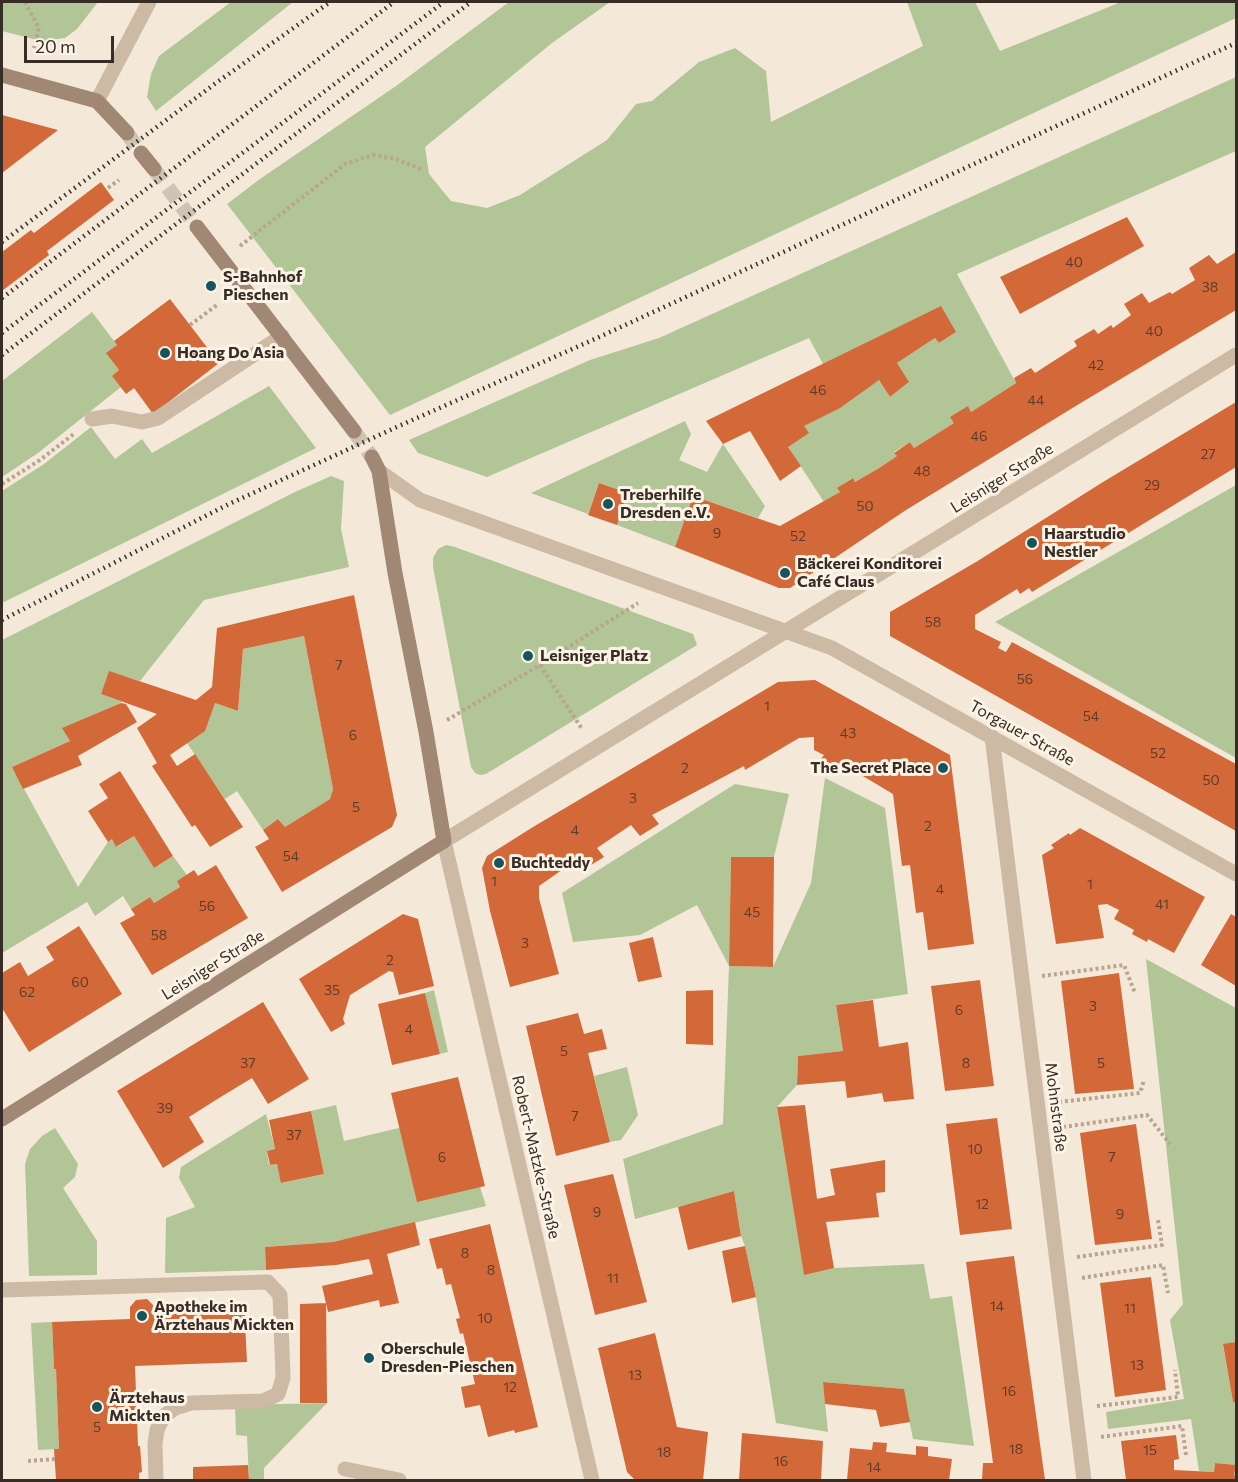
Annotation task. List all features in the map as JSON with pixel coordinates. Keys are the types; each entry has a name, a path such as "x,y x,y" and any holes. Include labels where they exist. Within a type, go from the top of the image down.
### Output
{"street":[{"path":"98,101 149,2"},
{"path":"2,75 98,101 127,133"},
{"path":"141,153 154,169"},
{"path":"197,227 354,431"},
{"path":"92,419 112,416 142,422 158,418 282,336"},
{"name":"Leisniger Straße","path":"786,632 1236,355"},
{"path":"372,457 380,471 395,573 426,732 444,841 786,632"},
{"path":"380,471 420,500 786,632"},
{"name":"Torgauer Straße","path":"786,632 832,648 1236,874"},
{"name":"Mohnstraße","path":"992,737 1084,1480"},
{"name":"Leisniger Straße","path":"2,1119 444,841"},
{"name":"Robert-Matzke-Straße","path":"444,841 591,1480"},
{"path":"2,1290 268,1282 280,1295 283,1378 278,1394 263,1401 190,1403 175,1408 163,1418 157,1430 156,1480"},
{"path":"345,1469 399,1480"}],"path":[{"path":"25,2 39,28 34,48"},
{"path":"222,259 345,164 373,155 396,159 421,169"},
{"path":"108,188 119,180"},
{"path":"190,325 217,305"},
{"path":"2,484 40,460 92,419"},
{"path":"426,732 540,665 664,587"},
{"path":"540,665 596,749"},
{"path":"1021,978 1124,965 1135,993"},
{"path":"1037,1105 1140,1093 1144,1080"},
{"path":"1040,1131 1147,1115 1170,1144"},
{"path":"1056,1260 1162,1245 1158,1220"},
{"path":"1059,1282 1163,1265 1168,1293"},
{"path":"1075,1409 1178,1397 1175,1370"},
{"path":"1079,1441 1182,1426 1186,1455"},
{"path":"28,1461 55,1459"}],"green space":[{"path":"2,2 98,2 77,29 65,38 41,41 2,31"},
{"path":"231,2 293,2 156,111 147,97 151,74 159,56"},
{"path":"509,2 610,2 552,43 425,147 429,174 451,201 487,208 520,195 607,140 636,104 652,101 699,62 735,48 766,71 771,122 923,46 907,2 975,2 1000,51 1121,2 1236,2 1236,18 390,415 227,204 396,86"},
{"path":"1236,77 1236,151 957,274 1016,383 971,412 968,407 954,423 914,448 910,442 894,452 897,456 855,482 852,478 838,488 840,492 824,502 788,447 804,426 879,380 890,397 908,383 897,363 935,338 939,343 956,332 823,364 809,338 487,477 418,453 409,440 590,360 659,338"},
{"path":"92,312 117,345 107,353 119,370 112,376 121,387 38,453 2,477 2,381"},
{"path":"269,386 316,448 2,603 2,491 44,464 91,427 115,459 142,439 152,453"},
{"path":"685,421 691,434 679,460 707,472 723,444 765,506 758,518 693,496 675,547 617,525 628,493 599,483 588,514 531,493"},
{"path":"331,476 344,481 341,529 349,567 204,600 140,681 109,672 101,694 121,701 121,703 63,728 70,741 12,767 78,887 108,842 112,839 117,847 134,836 154,868 173,856 187,875 177,881 180,887 154,903 150,897 131,909 123,896 95,916 87,902 2,953 2,640"},
{"path":"1236,485 1236,758 995,622"},
{"path":"446,545 693,634 697,645 486,774 480,775 475,773 471,767 433,567 433,558 438,549"},
{"path":"304,636 333,789 330,799 285,827 278,819 263,830 237,791 225,799 187,743 215,703 238,711 243,649"},
{"path":"825,778 885,808 908,994 836,1005 843,1051 798,1056 797,1085 777,1107 804,1274 834,1268 924,1264 930,1299 952,1296 974,1446 913,1439 903,1389 823,1382 828,1432 776,1423 756,1297 741,1236 734,1191 635,1219 623,1159 723,1124 729,966 773,967 811,883"},
{"path":"735,784 789,794 774,857 731,857 729,966 697,905 640,935 573,942 562,893"},
{"path":"1146,959 1236,1008 1236,1342 1223,1345 1233,1402 1236,1402 1236,1476 1234,1475 1235,1465 1215,1463 1214,1472 1199,1471 1191,1419 1108,1429 1106,1412 1184,1399 1170,1320 1183,1304"},
{"path":"434,990 448,1052 440,1054 425,993"},
{"path":"627,1067 638,1115 621,1140 610,1142 594,1076"},
{"path":"336,1105 344,1141 399,1128 480,1187 486,1206 333,1242 265,1247 266,1270 165,1273 166,1218 195,1207 179,1178 181,1167 266,1114 275,1149 267,1151 269,1165 277,1164 282,1183 324,1174 311,1111"},
{"path":"55,1128 78,1164 75,1177 63,1188 97,1241 97,1275 29,1276 25,1164 30,1149 42,1136"},
{"path":"52,1322 59,1449 38,1450 31,1323"},
{"path":"327,1403 264,1468 264,1480 249,1480 247,1436 236,1435 235,1405"}],"building":[{"path":"2,115 58,130 2,173"},
{"path":"101,182 114,200 47,251 49,255 2,291 2,252 31,230 34,233"},
{"path":"1127,217 1144,246 1020,314 1000,277"},
{"path":"1236,252 1236,310 906,510 790,588 779,588 675,547 693,496 780,526 840,492 837,488 853,478 855,482 879,468 897,456 894,453 910,442 914,448 954,423 950,417 968,406 971,412 1016,383 1014,378 1031,368 1035,373 1077,346 1074,341 1094,329 1098,334 1111,325 1113,328 1131,315 1124,304 1142,293 1149,303 1170,292 1172,294 1195,280 1189,268 1209,255 1217,264"},
{"path":"170,299 219,363 153,414 134,388 126,394 112,376 119,370 106,353 117,345 114,341"},
{"path":"941,306 956,332 939,343 935,338 897,363 909,382 890,397 879,380 840,408 804,426 809,433 788,447 801,466 780,481 750,431 723,444 706,421"},
{"path":"1236,402 1236,467 1032,592 1029,588 1020,594 1017,589 975,615 975,629 1001,642 998,648 1006,652 1012,642 1236,764 1236,831 890,636 890,612 976,562"},
{"name":"Treberhilfe Dresden e.V.","path":"599,483 628,493 617,525 588,515"},
{"path":"354,595 397,815 392,827 282,892 255,847 269,839 263,830 278,819 285,827 330,799 333,789 304,636 243,649 238,711 215,703 205,731 170,755 177,766 195,754 243,827 210,847 195,825 192,827 152,766 157,763 137,728 157,714 101,694 109,671 196,700 212,687 217,628"},
{"path":"815,680 950,755 974,944 928,950 923,912 916,913 910,865 902,866 893,794 841,763 837,770 819,761 824,755 814,750 814,737 799,738 745,770 744,766 652,815 659,824 640,836 631,825 597,848 604,857 586,868 579,858 539,886 539,898 559,974 510,987 490,911 482,868 487,856 778,682"},
{"path":"121,703 126,704 137,722 78,756 82,765 23,789 12,767 70,741 62,728"},
{"path":"120,771 173,856 154,868 134,836 116,847 112,839 108,842 88,811 108,798 99,784"},
{"path":"1080,828 1205,897 1174,953 1148,939 1147,942 1132,934 1134,930 1114,919 1119,910 1107,904 1098,905 1104,938 1056,944 1042,855 1054,848 1051,845"},
{"path":"731,857 774,857 773,967 729,966"},
{"path":"216,865 248,918 152,975 120,923 135,915 131,909 150,897 154,903 180,887 177,881 194,870 198,876"},
{"path":"403,914 418,919 434,986 399,995 393,972 389,971 350,995 343,1019 345,1024 331,1032 299,979"},
{"path":"1231,914 1236,917 1236,986 1201,965"},
{"path":"79,926 122,994 29,1052 2,1008 2,973 20,962 28,976 54,960 46,947"},
{"path":"653,937 662,977 638,982 629,943"},
{"path":"1119,973 1134,1089 1075,1094 1061,981"},
{"path":"980,980 994,1086 945,1091 931,986"},
{"path":"713,990 713,1045 686,1044 686,991"},
{"path":"425,993 440,1054 392,1065 378,1004"},
{"path":"873,1000 879,1047 908,1042 914,1099 884,1102 882,1093 847,1098 845,1081 797,1085 798,1056 843,1051 836,1005"},
{"path":"263,1002 309,1079 268,1104 252,1078 219,1098 189,1117 204,1142 163,1168 117,1091"},
{"path":"578,1013 584,1034 602,1029 607,1049 588,1053 610,1142 556,1156 526,1026"},
{"path":"458,1077 485,1186 417,1202 391,1093"},
{"path":"805,1105 817,1199 835,1195 830,1169 885,1160 885,1192 876,1193 879,1217 826,1222 834,1268 804,1275 777,1107"},
{"path":"311,1111 324,1174 281,1183 277,1164 270,1165 267,1151 275,1149 269,1120"},
{"path":"997,1118 1012,1229 960,1235 946,1124"},
{"path":"1136,1124 1152,1239 1095,1245 1080,1133"},
{"path":"613,1174 647,1302 595,1315 564,1185"},
{"path":"734,1191 741,1236 688,1250 678,1207"},
{"path":"415,1222 420,1245 387,1254 399,1303 380,1307 379,1300 328,1312 322,1286 373,1274 369,1259 336,1265 266,1270 265,1247 333,1242"},
{"path":"490,1224 538,1427 488,1437 480,1405 465,1408 461,1387 475,1384 463,1333 460,1334 456,1319 460,1318 451,1284 446,1285 442,1268 437,1269 429,1239"},
{"path":"745,1246 756,1297 732,1303 722,1251"},
{"path":"1014,1256 1045,1480 982,1480 983,1463 993,1463 966,1262"},
{"path":"1151,1277 1166,1390 1115,1397 1100,1283"},
{"name":"Ärztehaus Mickten","path":"147,1299 153,1305 244,1302 247,1362 135,1366 138,1446 140,1446 142,1472 139,1473 139,1480 56,1480 54,1449 59,1449 52,1322 130,1319 130,1307 136,1300"},
{"path":"326,1303 327,1403 300,1403 300,1304"},
{"path":"655,1333 677,1427 708,1432 703,1480 635,1480 627,1472 598,1348"},
{"path":"1236,1342 1236,1402 1233,1402 1223,1344"},
{"path":"823,1382 904,1389 910,1422 880,1427 876,1410 825,1404"},
{"path":"742,1433 823,1441 821,1480 739,1480"},
{"path":"1176,1435 1179,1459 1174,1460 1174,1470 1214,1472 1215,1463 1236,1465 1234,1475 1236,1480 1126,1480 1121,1441"},
{"path":"873,1442 887,1443 886,1452 916,1455 916,1446 928,1447 928,1456 952,1459 949,1480 847,1480 850,1448 872,1450"},
{"path":"248,1465 249,1480 193,1480 193,1467"}],"tunnel":[{"path":"127,133 141,153"},
{"path":"154,169 197,227"},
{"path":"354,431 372,457"}],"railway":[{"path":"2,242 216,83 330,2"},
{"path":"2,298 394,2"},
{"path":"2,333 444,2"},
{"path":"2,355 471,2"},
{"path":"2,620 229,504 597,338 1236,43"}],"place":[{"name":"S-Bahnhof Pieschen","path":"211,286"},
{"name":"Hoang Do Asia","path":"165,353"},
{"name":"Treberhilfe Dresden e.V.","path":"608,504"},
{"name":"Haarstudio Nestler","path":"1032,543"},
{"name":"Bäckerei Konditorei Café Claus","path":"785,573"},
{"name":"Leisniger Platz","path":"528,656"},
{"name":"The Secret Place","path":"943,768"},
{"name":"Buchteddy","path":"499,863"},
{"name":"Apotheke im Ärztehaus Mickten","path":"142,1316"},
{"name":"Oberschule Dresden-Pieschen","path":"369,1358"},
{"name":"Ärztehaus Mickten","path":"97,1407"}]}
